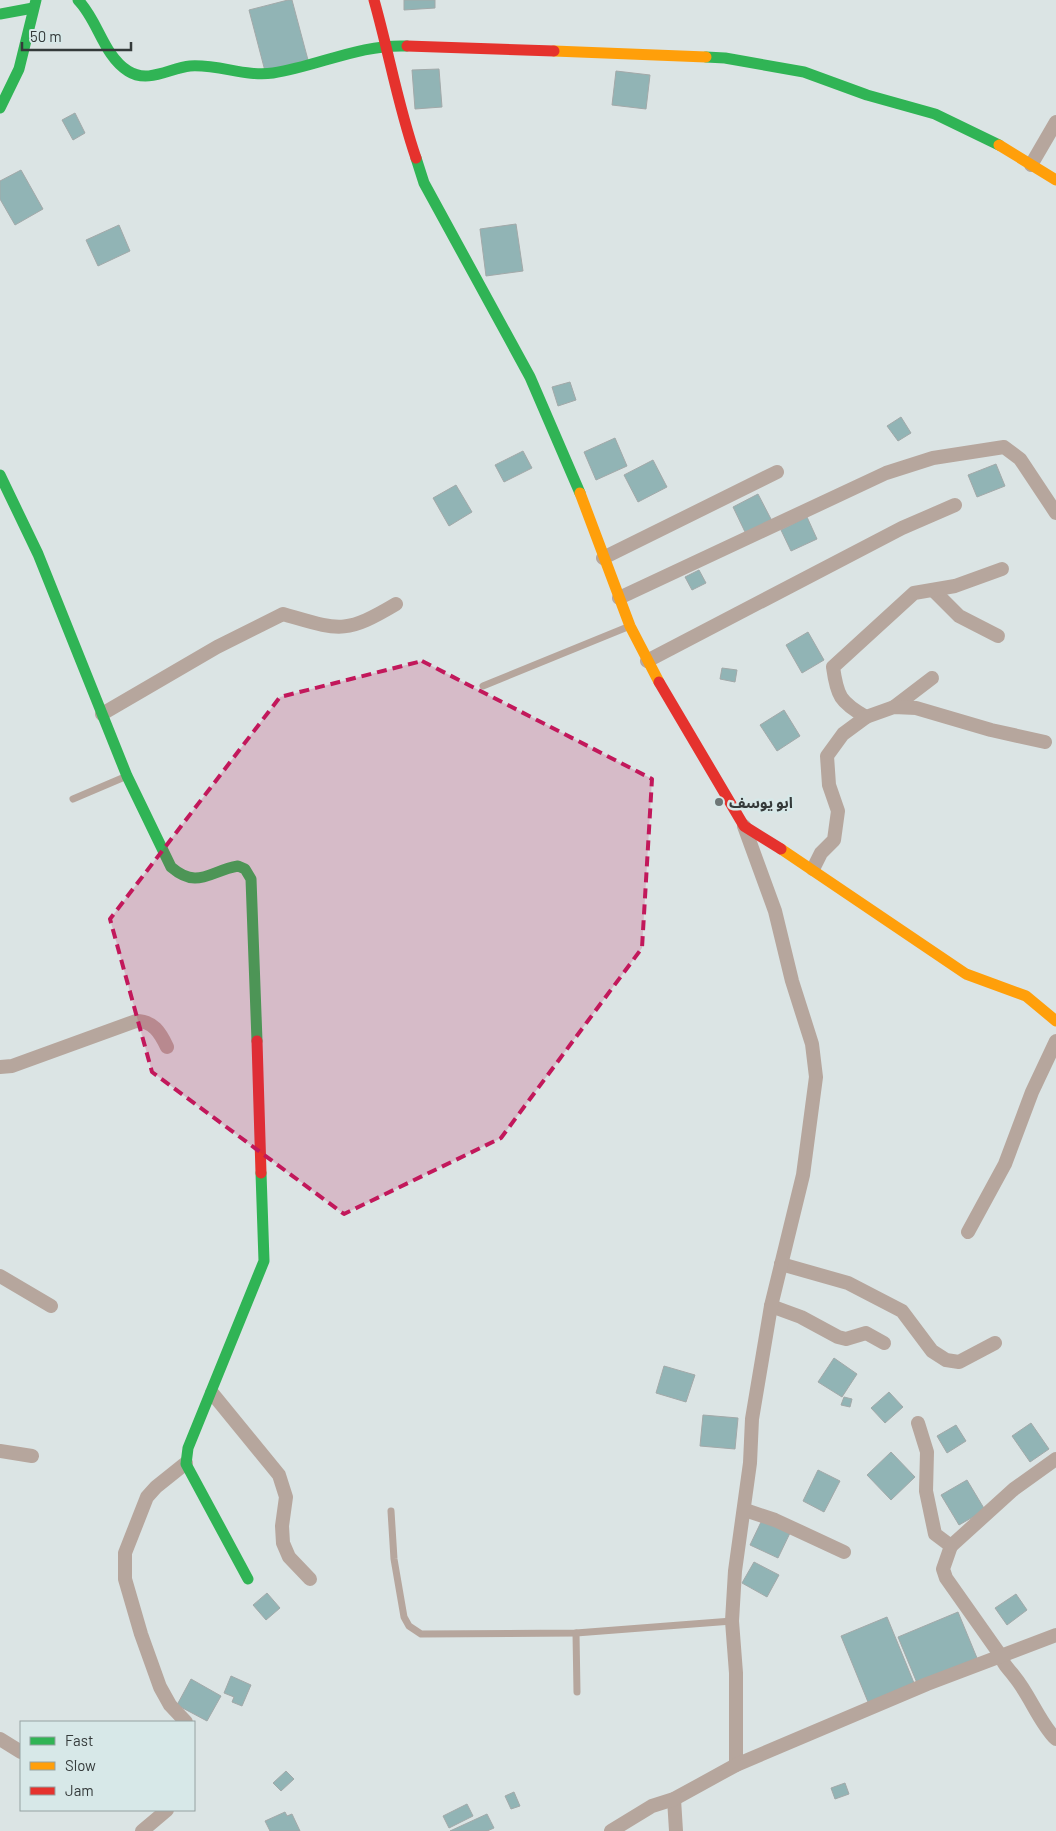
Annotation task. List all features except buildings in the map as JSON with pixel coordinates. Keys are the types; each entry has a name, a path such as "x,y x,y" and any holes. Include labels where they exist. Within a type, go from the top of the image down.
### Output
{"street":[{"path":"78,0 93,16 114,56 127,70 149,77 193,66 212,66 247,73 271,74 295,69 362,47 387,45 726,58 804,72 867,95 934,114 983,136 1056,180"},
{"path":"374,0 387,45 404,124 424,183 530,377 588,512 603,558 630,626 647,661 744,826 775,911 792,981 812,1044 816,1077 803,1176 771,1306 752,1418 745,1510 735,1571 732,1621 736,1672 736,1765"},
{"path":"0,14 34,4 19,69 0,108"},
{"path":"1032,165 1056,122"},
{"path":"619,598 886,473 933,458 1004,447 1020,459 1056,513"},
{"path":"603,558 777,472"},
{"path":"0,474 38,554 127,776 167,861 176,873 196,880 238,866 247,871 251,881 264,1261 212,1393 188,1448 186,1464 248,1579"},
{"path":"647,661 902,528 955,505"},
{"path":"866,717 849,707 836,690 832,667 914,593 955,586 1002,569"},
{"path":"933,590 959,616 998,636"},
{"path":"102,714 217,647 283,614 328,627 346,628 366,622 396,604"},
{"path":"894,708 932,678"},
{"path":"813,869 821,853 834,840 838,810 829,785 828,756 843,734 866,717 894,708 916,708 991,730 1045,742"},
{"path":"744,826 813,869 966,974 1026,996 1056,1021"},
{"path":"0,1067 12,1066 136,1021 145,1022 154,1027 167,1047"},
{"path":"968,1232 1005,1164 1032,1092 1056,1040"},
{"path":"781,1264 848,1283 902,1311 932,1351 946,1360 959,1362 995,1343"},
{"path":"0,1276 51,1306"},
{"path":"771,1306 801,1317 838,1337 846,1339 866,1333 884,1343"},
{"path":"212,1393 279,1475 286,1497 282,1526 283,1543 289,1557 310,1579"},
{"path":"918,1423 927,1452 926,1491 935,1534 951,1546"},
{"path":"0,1451 32,1456"},
{"path":"1056,1459 1014,1489 951,1546 943,1569 946,1578 1001,1656 1003,1663 1026,1691 1048,1730 1056,1739"},
{"path":"185,1721 170,1705 160,1687 141,1634 125,1579 126,1554 147,1497 186,1464"},
{"path":"745,1510 775,1520 844,1552"},
{"path":"611,1831 652,1806 674,1799 736,1765 927,1684 1056,1635"},
{"path":"0,1739 20,1751"},
{"path":"674,1799 676,1831"},
{"path":"142,1831 166,1811"}],"lane":[{"path":"483,686 630,626"},
{"path":"73,798 127,776"},
{"path":"391,1512 394,1559 404,1617 409,1626 425,1635 576,1633 732,1621"},
{"path":"576,1633 577,1692"}],"highlighted area":[{"path":"422,661 652,779 642,948 501,1138 344,1214 152,1072 110,919 280,697"}],"traffic: fast":[{"path":"0,108 19,69 36,0"},
{"path":"78,0 91,17 112,56 128,71 143,76 151,76 190,66 263,74 273,73 372,48 407,46"},
{"path":"0,14 33,8"},
{"path":"706,57 725,58 804,72 867,95 935,114 999,145"},
{"path":"416,158 424,183 530,377 580,493"},
{"path":"0,475 38,554 127,776 171,867 180,874 196,878 238,866 245,869 251,879 257,1041"},
{"path":"248,1579 186,1464 188,1448 264,1261 261,1173"}],"traffic: slow":[{"path":"554,51 706,57"},
{"path":"999,145 1056,180"},
{"path":"580,493 630,626 659,682"},
{"path":"781,849 966,974 1026,996 1056,1021"}],"traffic: jam":[{"path":"374,0 404,119 416,158"},
{"path":"407,46 554,51"},
{"path":"659,682 744,826 781,849"},
{"path":"257,1041 261,1173"}],"place":[{"name":"ابو يوسف","path":"719,802"}]}
